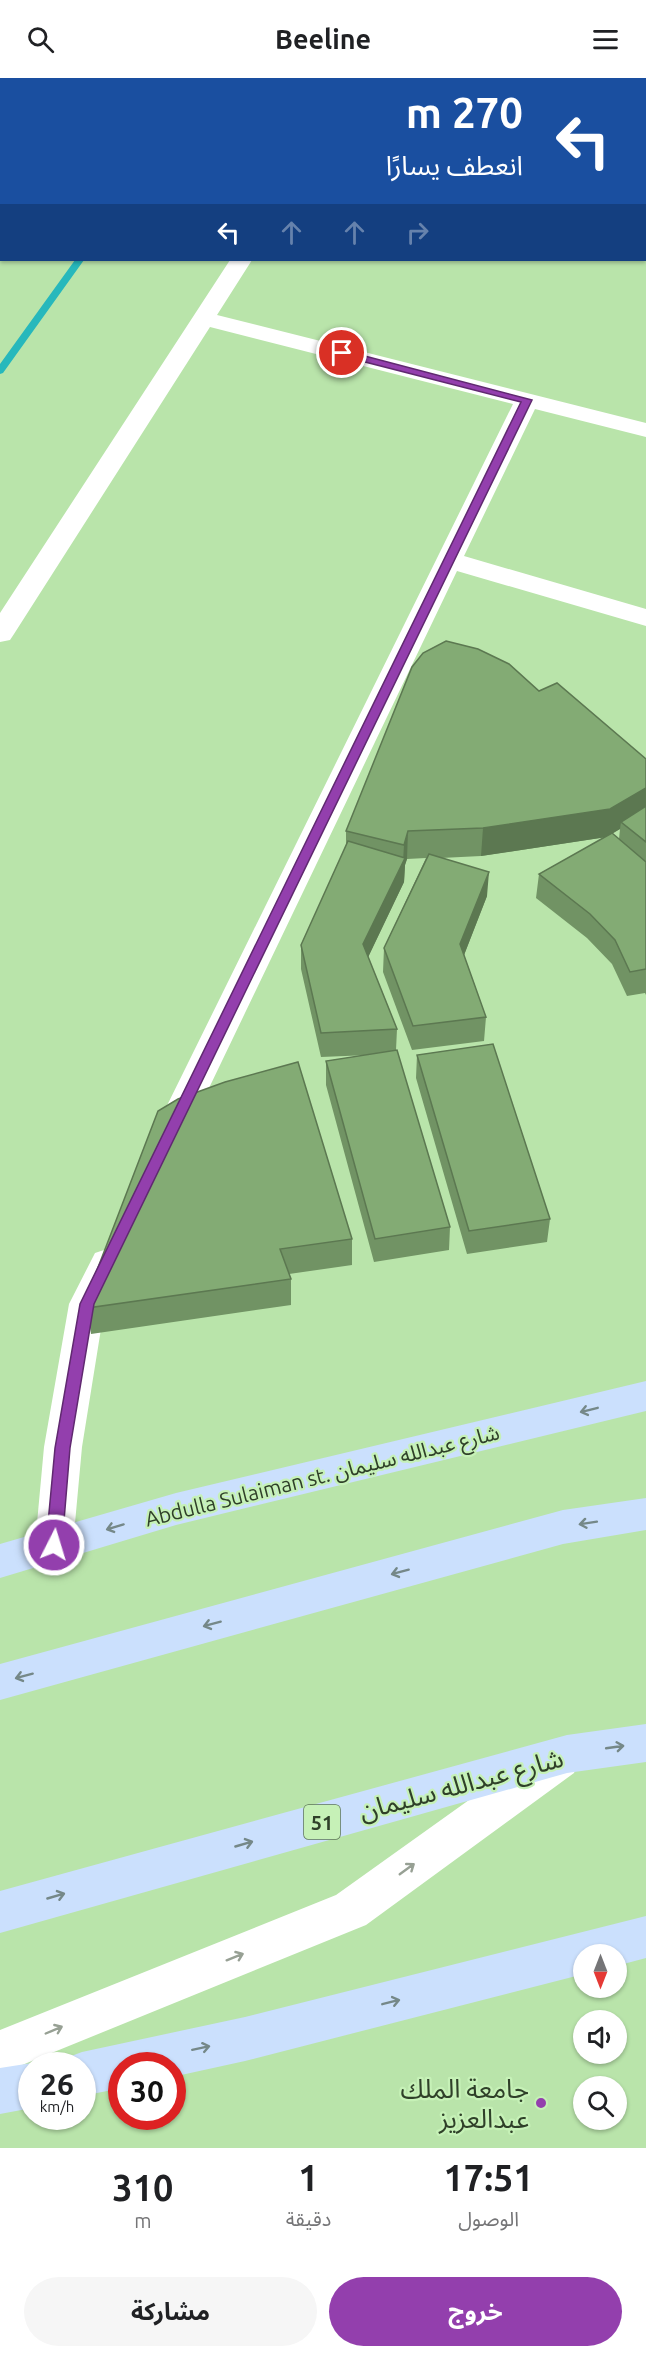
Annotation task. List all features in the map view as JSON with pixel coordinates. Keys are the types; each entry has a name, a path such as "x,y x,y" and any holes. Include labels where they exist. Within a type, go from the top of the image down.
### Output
{"main road":[{"name":"Abdulla Sulaiman st. شارع عبدالله سليمان","path":"0,1562 176,1509 646,1396"},
{"path":"0,1682 563,1527 646,1514"},
{"name":"شارع عبدالله سليمان","path":"0,1912 567,1754 646,1743"},
{"path":"96,2071 245,2039 646,1937"},
{"path":"0,2091 18,2088"}],"street":[{"path":"0,634 240,261"},
{"path":"203,318 646,430"},
{"path":"155,1164 527,400"},
{"path":"449,560 646,618"},
{"path":"54,1545 63,1448 87,1304 118,1239"},
{"path":"0,2052 351,1910 567,1754"}],"building":[{"path":"446,641 478,649 509,664 539,691 557,683 646,759 646,788 610,809 483,828 408,831 404,845 346,831 412,667 423,653"},
{"path":"646,806 646,842 621,822"},
{"path":"612,833 646,862 646,969 630,972 615,940 590,914 539,874"},
{"path":"348,841 405,858 363,944 397,1029 321,1033 301,945"},
{"path":"429,854 489,872 460,944 486,1017 413,1026 384,948"},
{"path":"493,1044 550,1219 469,1231 417,1055"},
{"path":"397,1050 450,1227 375,1239 326,1061"},
{"path":"298,1062 352,1239 280,1249 291,1279 87,1308 89,1291 158,1111 178,1099 225,1082"}],"waterway":[{"path":"0,371 78,261"}],"place":[{"name":"جامعة الملك عبدالعزيز","path":"541,2103"}],"route":[{"path":"54,1545 63,1448 87,1304 527,400 342,353"}]}
